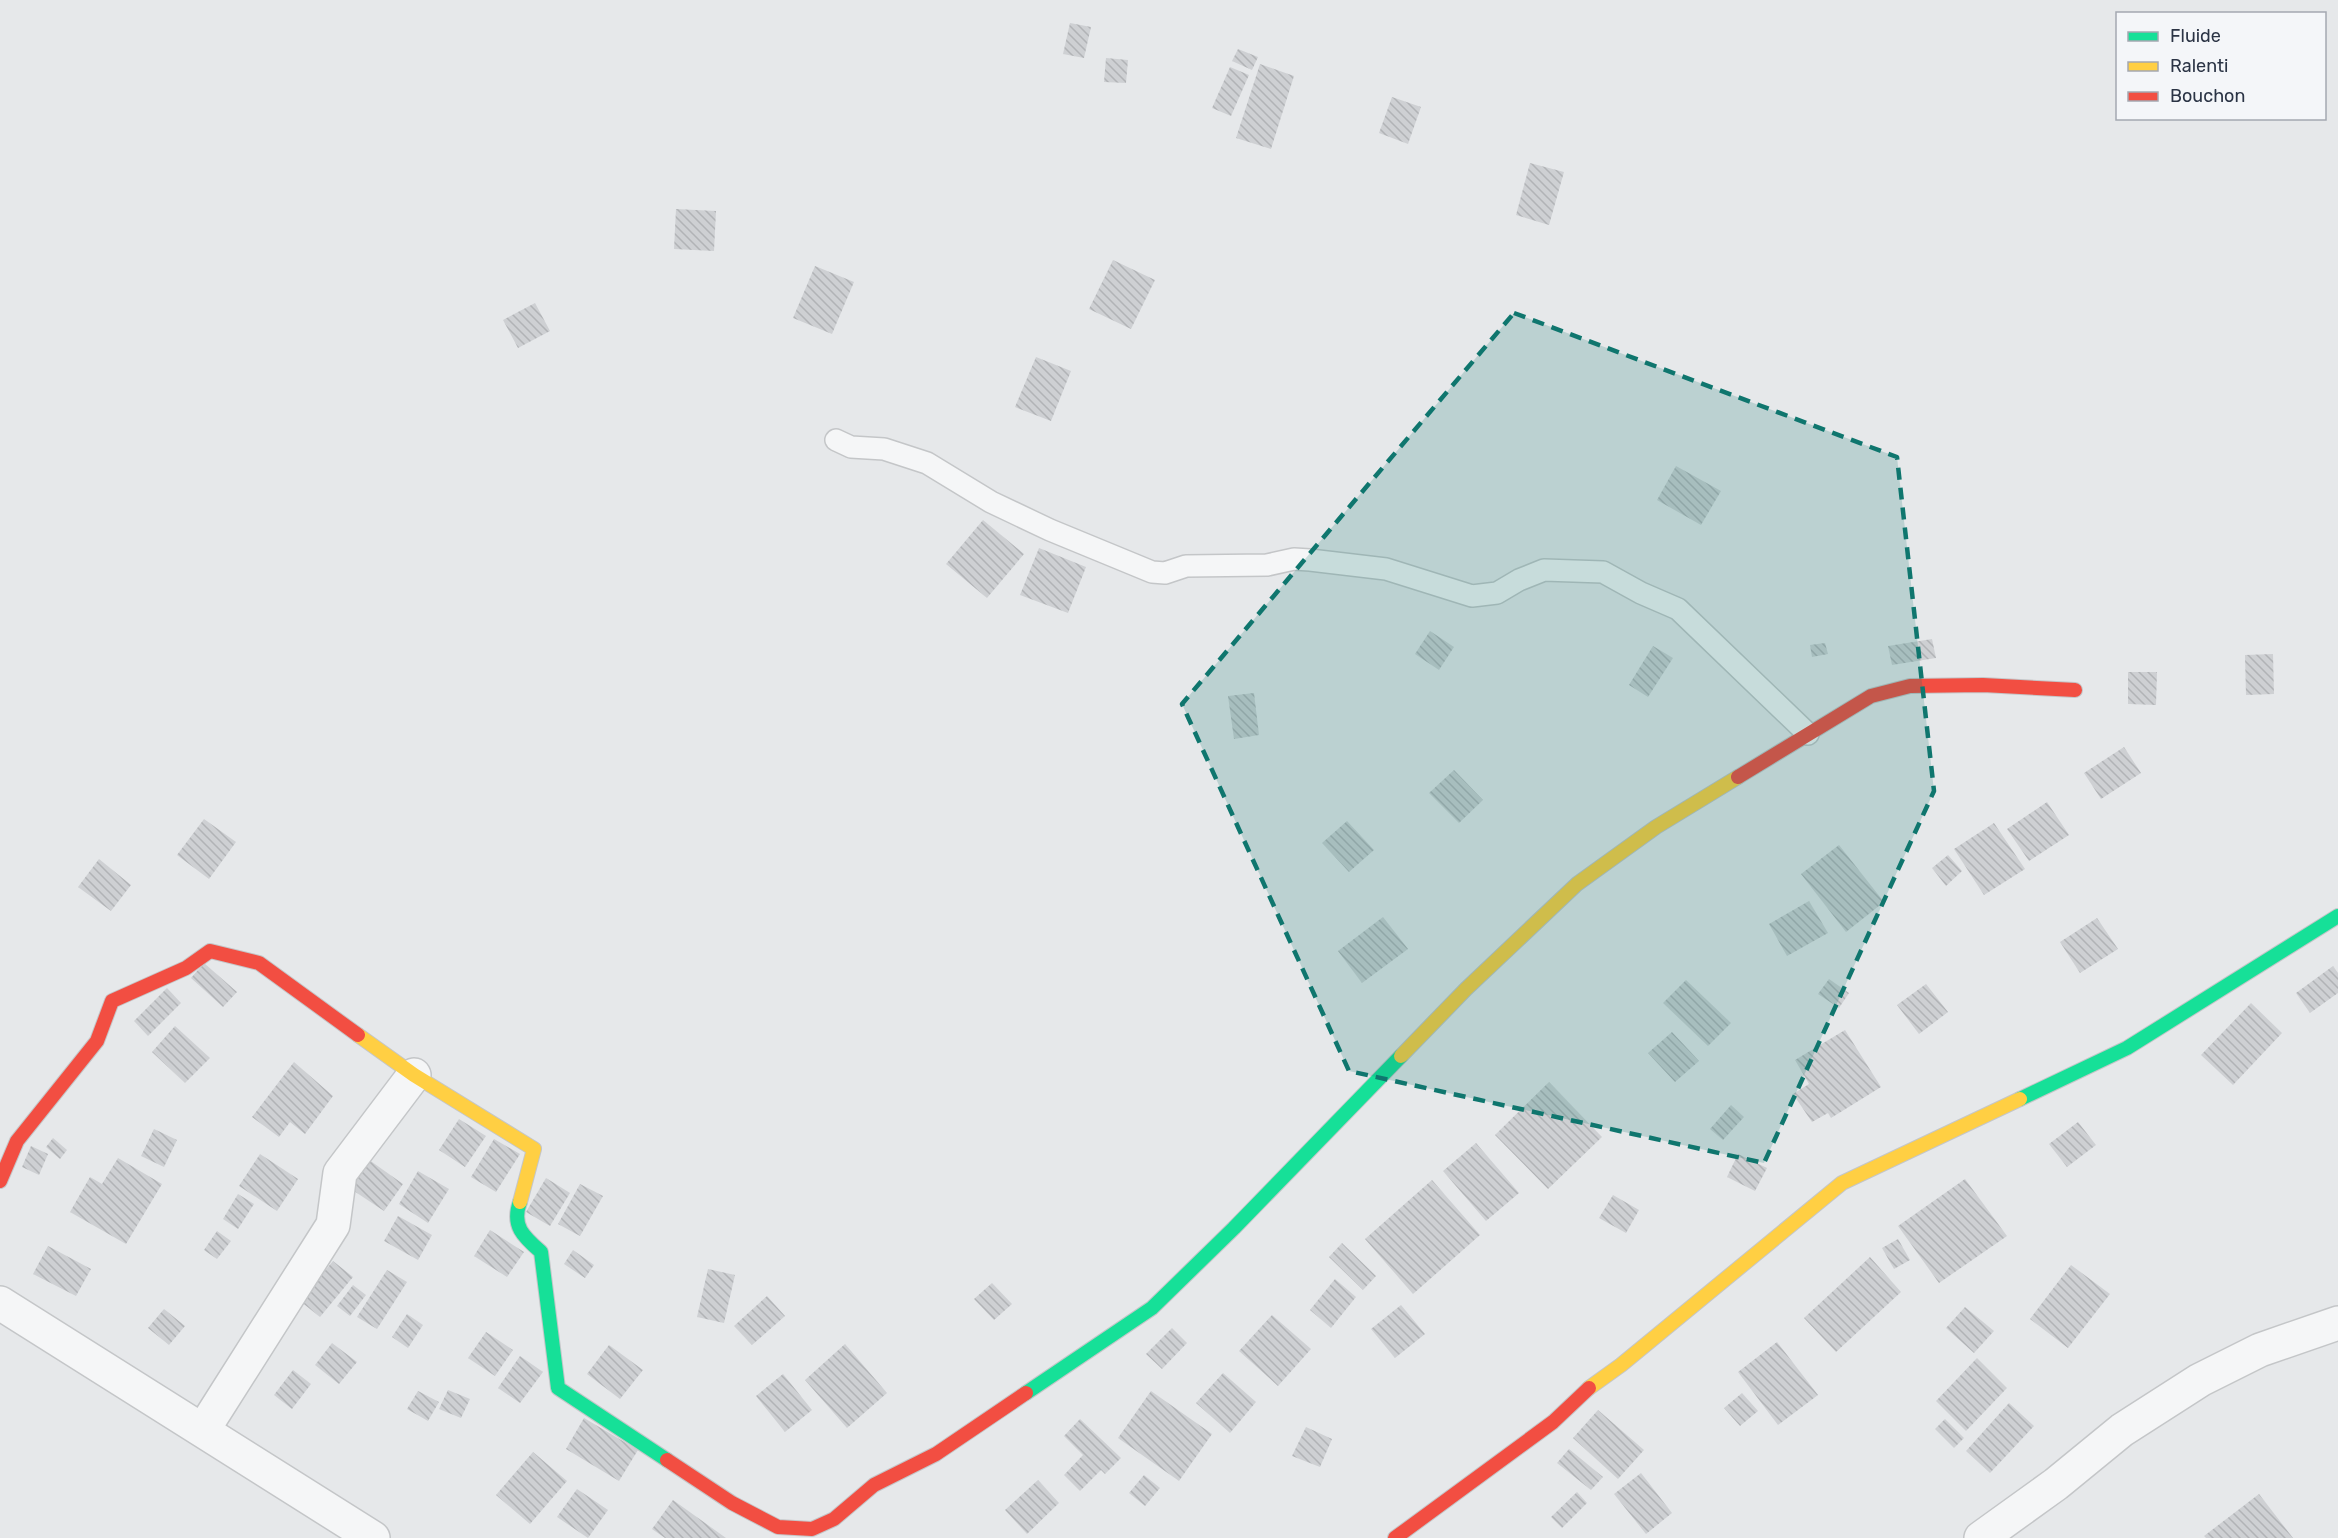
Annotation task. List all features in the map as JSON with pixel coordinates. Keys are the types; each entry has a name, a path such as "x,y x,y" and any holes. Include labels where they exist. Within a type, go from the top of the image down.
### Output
{"street":[{"path":"0,1181 17,1141 97,1041 112,1000 186,968 210,951 259,963 414,1075 512,1133 534,1149 527,1184 516,1213 520,1234 541,1252 558,1388 773,1532 812,1529 834,1519 874,1485 936,1454 1152,1308 1234,1228 1466,989 1577,884 1656,827 1870,696 1910,686 1983,685 2075,690"},
{"path":"1395,1538 1553,1422 1572,1400 1599,1378 1621,1365 1842,1183 2127,1048 2338,916"},
{"path":"203,1430 333,1225 340,1173 414,1075"},
{"path":"0,1303 374,1538"},
{"path":"1981,1538 2056,1484 2122,1430 2200,1380 2260,1350 2338,1323"}],"lane":[{"path":"836,440 851,447 884,449 927,463 991,502 1152,572 1165,573 1186,566 1267,565 1294,559 1310,560 1386,569 1472,596 1486,596 1544,570 1603,572 1641,593 1678,609 1808,734"}],"highlighted area":[{"path":"1514,313 1897,457 1934,791 1764,1163 1349,1071 1182,704"}],"building":[{"path":"1070,23 1091,27 1084,58 1063,54"},
{"path":"1238,49 1258,57 1252,70 1232,61"},
{"path":"1106,58 1128,60 1126,83 1104,82"},
{"path":"1260,64 1294,76 1271,149 1236,138"},
{"path":"1230,67 1249,75 1231,116 1212,108"},
{"path":"1392,97 1421,107 1408,144 1379,133"},
{"path":"1530,163 1564,172 1549,225 1516,215"},
{"path":"676,209 716,211 714,251 674,249"},
{"path":"1113,260 1155,280 1131,329 1089,309"},
{"path":"815,266 854,282 832,334 793,318"},
{"path":"535,303 550,331 518,348 503,320"},
{"path":"1036,357 1071,371 1051,421 1015,407"},
{"path":"1676,466 1721,491 1701,525 1657,500"},
{"path":"983,520 1024,554 987,598 946,564"},
{"path":"1039,548 1086,567 1068,613 1020,595"},
{"path":"1430,631 1454,647 1439,670 1415,654"},
{"path":"1932,639 1936,658 1892,665 1888,646"},
{"path":"1825,643 1828,654 1812,657 1810,645"},
{"path":"1653,646 1673,658 1648,697 1629,685"},
{"path":"2273,654 2274,694 2246,695 2245,655"},
{"path":"2128,672 2157,672 2156,705 2128,704"},
{"path":"1254,693 1259,735 1234,739 1228,696"},
{"path":"2124,747 2141,773 2101,799 2084,773"},
{"path":"1454,770 1483,800 1459,823 1429,793"},
{"path":"2047,802 2069,835 2029,861 2007,829"},
{"path":"204,819 236,842 209,879 177,855"},
{"path":"1347,821 1374,850 1349,872 1322,843"},
{"path":"1994,823 2025,869 1984,895 1954,849"},
{"path":"1839,845 1884,902 1846,932 1801,874"},
{"path":"1948,855 1962,871 1946,886 1932,868"},
{"path":"99,859 131,885 111,911 78,887"},
{"path":"1809,901 1828,933 1787,956 1769,924"},
{"path":"1383,917 1408,949 1362,983 1338,951"},
{"path":"2097,918 2118,949 2080,973 2060,942"},
{"path":"204,963 237,992 223,1007 191,978"},
{"path":"2333,966 2338,973 2338,993 2310,1013 2296,993"},
{"path":"1829,979 1849,993 1839,1008 1818,994"},
{"path":"1686,980 1731,1023 1708,1046 1663,1003"},
{"path":"1926,984 1948,1012 1919,1034 1897,1005"},
{"path":"167,988 181,1003 148,1036 134,1021"},
{"path":"2251,1003 2282,1033 2233,1085 2201,1055"},
{"path":"175,1026 210,1058 185,1083 152,1052"},
{"path":"1845,1030 1881,1087 1831,1118 1828,1113 1812,1122 1793,1094 1809,1084 1795,1060"},
{"path":"1672,1032 1699,1061 1675,1082 1648,1053"},
{"path":"294,1062 333,1096 305,1134 290,1122 279,1137 252,1117"},
{"path":"1549,1082 1602,1137 1548,1189 1495,1135"},
{"path":"1731,1105 1744,1117 1723,1140 1710,1129"},
{"path":"459,1119 486,1136 465,1167 439,1150"},
{"path":"2078,1122 2096,1145 2067,1167 2049,1144"},
{"path":"154,1129 177,1140 164,1167 141,1156"},
{"path":"53,1138 67,1150 60,1159 46,1147"},
{"path":"494,1139 520,1154 496,1192 471,1177"},
{"path":"1476,1143 1519,1193 1486,1221 1443,1171"},
{"path":"31,1146 48,1154 39,1175 22,1167"},
{"path":"260,1154 298,1179 277,1211 239,1186"},
{"path":"1738,1154 1767,1168 1755,1191 1727,1177"},
{"path":"365,1157 403,1184 384,1211 345,1185"},
{"path":"118,1158 162,1184 126,1244 70,1212 90,1177 102,1184"},
{"path":"418,1171 449,1189 428,1223 399,1204"},
{"path":"546,1178 570,1193 550,1226 526,1212"},
{"path":"1965,1179 2007,1236 1939,1283 1898,1226"},
{"path":"1432,1180 1480,1235 1413,1294 1365,1239"},
{"path":"580,1184 603,1196 580,1236 558,1224"},
{"path":"238,1194 254,1204 238,1229 223,1219"},
{"path":"1613,1195 1639,1210 1626,1233 1599,1218"},
{"path":"398,1216 432,1235 418,1260 384,1241"},
{"path":"490,1230 524,1252 507,1277 474,1256"},
{"path":"217,1231 231,1241 217,1259 204,1250"},
{"path":"1898,1239 1910,1260 1894,1269 1882,1248"},
{"path":"1342,1243 1376,1276 1363,1290 1329,1257"},
{"path":"48,1246 91,1269 76,1296 33,1274"},
{"path":"573,1250 594,1265 585,1278 564,1264"},
{"path":"1870,1257 1901,1292 1836,1352 1804,1318"},
{"path":"333,1261 353,1277 320,1317 300,1301"},
{"path":"2071,1265 2110,1294 2068,1348 2030,1319"},
{"path":"708,1269 735,1275 724,1323 697,1317"},
{"path":"387,1270 407,1282 377,1329 357,1317"},
{"path":"1335,1279 1356,1297 1331,1328 1310,1310"},
{"path":"992,1283 1012,1304 994,1320 974,1299"},
{"path":"353,1285 366,1295 350,1316 337,1306"},
{"path":"767,1296 785,1316 752,1345 734,1326"},
{"path":"1401,1305 1425,1334 1395,1358 1371,1329"},
{"path":"1965,1307 1994,1331 1974,1353 1946,1328"},
{"path":"164,1309 185,1326 169,1345 148,1328"},
{"path":"407,1314 423,1325 408,1348 392,1337"},
{"path":"1272,1315 1311,1349 1278,1386 1239,1351"},
{"path":"1172,1328 1187,1343 1162,1369 1146,1354"},
{"path":"486,1332 513,1350 495,1376 468,1358"},
{"path":"1777,1342 1818,1395 1778,1425 1738,1372"},
{"path":"332,1343 357,1362 339,1384 315,1365"},
{"path":"845,1344 887,1393 847,1428 805,1380"},
{"path":"609,1345 643,1370 620,1399 587,1374"},
{"path":"520,1356 543,1372 520,1403 498,1388"},
{"path":"1977,1358 2007,1388 1966,1431 1936,1401"},
{"path":"293,1370 311,1384 292,1409 274,1395"},
{"path":"1223,1373 1256,1402 1230,1433 1196,1403"},
{"path":"783,1374 812,1410 785,1432 756,1396"},
{"path":"448,1390 470,1399 461,1418 439,1409"},
{"path":"418,1391 439,1402 428,1421 407,1409"},
{"path":"1151,1391 1212,1434 1179,1481 1118,1438"},
{"path":"1742,1393 1758,1411 1740,1426 1724,1408"},
{"path":"2009,1403 2034,1426 1990,1473 1966,1451"},
{"path":"1598,1410 1644,1450 1618,1479 1573,1438"},
{"path":"584,1418 638,1450 619,1481 566,1449"},
{"path":"1080,1419 1121,1458 1105,1474 1101,1470 1080,1491 1064,1475 1083,1455 1064,1436"},
{"path":"1945,1419 1964,1438 1954,1448 1935,1429"},
{"path":"1306,1427 1332,1439 1320,1467 1292,1456"},
{"path":"1569,1449 1603,1477 1591,1490 1557,1463"},
{"path":"533,1452 567,1481 530,1524 496,1495"},
{"path":"1641,1473 1672,1513 1646,1534 1614,1494"},
{"path":"1144,1475 1160,1488 1145,1506 1129,1493"},
{"path":"1038,1480 1059,1503 1027,1534 1005,1510"},
{"path":"577,1489 608,1510 588,1538 557,1517"},
{"path":"1577,1492 1587,1503 1562,1528 1551,1517"},
{"path":"2259,1494 2293,1538 2206,1538 2204,1536"},
{"path":"673,1500 726,1538 665,1538 652,1529"}],"traffic: fast":[{"path":"2020,1099 2127,1048 2338,916"},
{"path":"1026,1393 1152,1308 1234,1228 1401,1056"},
{"path":"520,1202 518,1224 529,1241 541,1252 558,1388 667,1460"}],"traffic: slow":[{"path":"1401,1056 1466,989 1577,884 1656,827 1738,777"},
{"path":"358,1035 414,1075 534,1149 520,1202"},
{"path":"1589,1388 1621,1365 1842,1183 2020,1099"}],"traffic: jam":[{"path":"1738,777 1871,696 1910,686 1983,685 2075,690"},
{"path":"0,1181 17,1141 97,1041 112,1001 186,968 210,951 259,963 358,1035"},
{"path":"1395,1538 1553,1422 1589,1388"},
{"path":"667,1460 732,1503 778,1527 812,1529 834,1519 874,1485 936,1454 1026,1393"}]}
